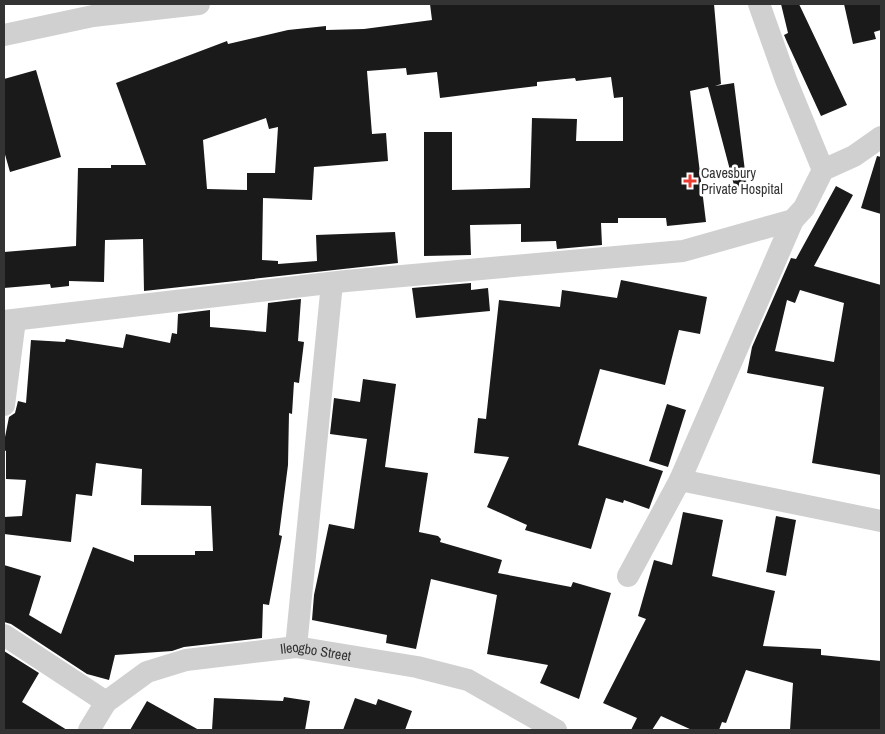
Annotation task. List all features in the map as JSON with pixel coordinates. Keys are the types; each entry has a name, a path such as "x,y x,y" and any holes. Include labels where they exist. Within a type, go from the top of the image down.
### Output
{"street":[{"path":"4,35 93,16 199,4"},
{"path":"758,4 786,80 823,170"},
{"path":"628,576 680,480 793,220 804,208 823,170 854,156 881,137"},
{"path":"4,406 9,320 332,283 683,251 793,220"},
{"path":"296,646 332,283"},
{"path":"680,480 881,521"},
{"path":"4,634 106,702"},
{"name":"Ileogbo Street","path":"89,730 106,702 147,672 186,660 296,646 417,667 468,680 556,730"}],"building":[{"path":"430,4 714,4 721,84 715,86 734,83 747,187 735,189 708,87 690,91 706,222 667,226 666,218 618,218 618,223 601,223 602,245 557,249 556,241 521,242 521,224 470,225 471,255 424,256 424,132 452,132 452,190 530,188 532,118 577,119 576,141 623,141 623,97 614,98 611,77 576,81 575,78 537,82 537,86 440,98 437,72 407,75 406,68 367,71 372,134 386,133 388,161 314,167 312,200 263,198 262,260 278,261 278,264 317,261 316,235 395,232 398,263 144,291 143,239 105,240 104,282 69,281 69,286 51,288 50,284 4,288 4,252 76,246 78,168 111,168 111,165 146,165 116,83 227,41 228,44 288,30 326,26 326,30 364,29 432,20","holes":["266,118 269,129 278,127 275,173 247,173 247,190 207,189 203,140"]},
{"path":"781,4 799,4 847,105 821,116 784,35 788,33"},
{"path":"844,4 881,4 881,30 874,32 876,39 853,44"},
{"path":"36,70 61,157 10,172 4,151 4,79"},
{"path":"877,156 881,157 881,214 861,208"},
{"path":"836,186 853,195 814,266 881,285 881,475 812,463 824,387 747,373 752,347 791,258 796,259","holes":["800,290 844,303 834,362 775,351 787,300 795,303"]},
{"path":"621,280 707,297 700,334 679,330 665,385 600,369 578,445 663,471 649,509 624,500 623,503 606,498 591,549 525,530 527,525 487,507 509,457 474,453 478,418 486,419 499,300 560,307 562,290 617,298"},
{"path":"471,283 471,290 488,288 490,311 416,318 412,288"},
{"path":"301,299 298,341 304,342 299,383 294,382 292,414 289,413 288,465 279,535 282,536 269,605 263,604 262,638 184,647 172,651 115,655 109,680 87,674 11,624 4,622 4,565 41,576 29,615 61,634 93,547 134,562 134,555 195,555 195,551 213,551 211,506 141,505 142,469 96,463 92,496 76,494 71,542 4,534 4,517 22,516 26,480 6,479 6,451 4,450 4,442 9,417 15,413 18,401 26,403 31,340 65,342 66,339 123,348 126,334 170,343 172,333 177,334 178,314 210,310 210,327 266,332 268,303"},
{"path":"363,379 396,384 385,467 428,473 419,532 438,536 441,539 440,542 502,560 498,573 571,587 573,582 611,593 579,699 540,683 548,665 487,654 497,595 431,579 416,649 386,643 387,635 312,620 314,595 329,524 354,529 367,439 330,434 334,398 360,402"},
{"path":"667,404 686,410 668,467 649,461"},
{"path":"683,512 723,520 712,576 775,591 763,646 821,649 821,655 881,661 881,730 790,730 793,683 746,670 726,723 722,722 719,730 692,730 661,716 652,730 631,730 637,718 603,703 646,619 638,616 654,560 672,565"},
{"path":"776,516 796,520 786,576 766,572"},
{"path":"4,651 39,673 22,702 67,730 4,730"},
{"path":"284,697 310,701 305,730 212,730 214,698 283,701"},
{"path":"355,698 376,705 378,699 412,711 405,730 343,730"},
{"path":"147,701 199,730 130,730"}],"place":[{"name":"Cavesbury Private Hospital","path":"690,181"}]}
